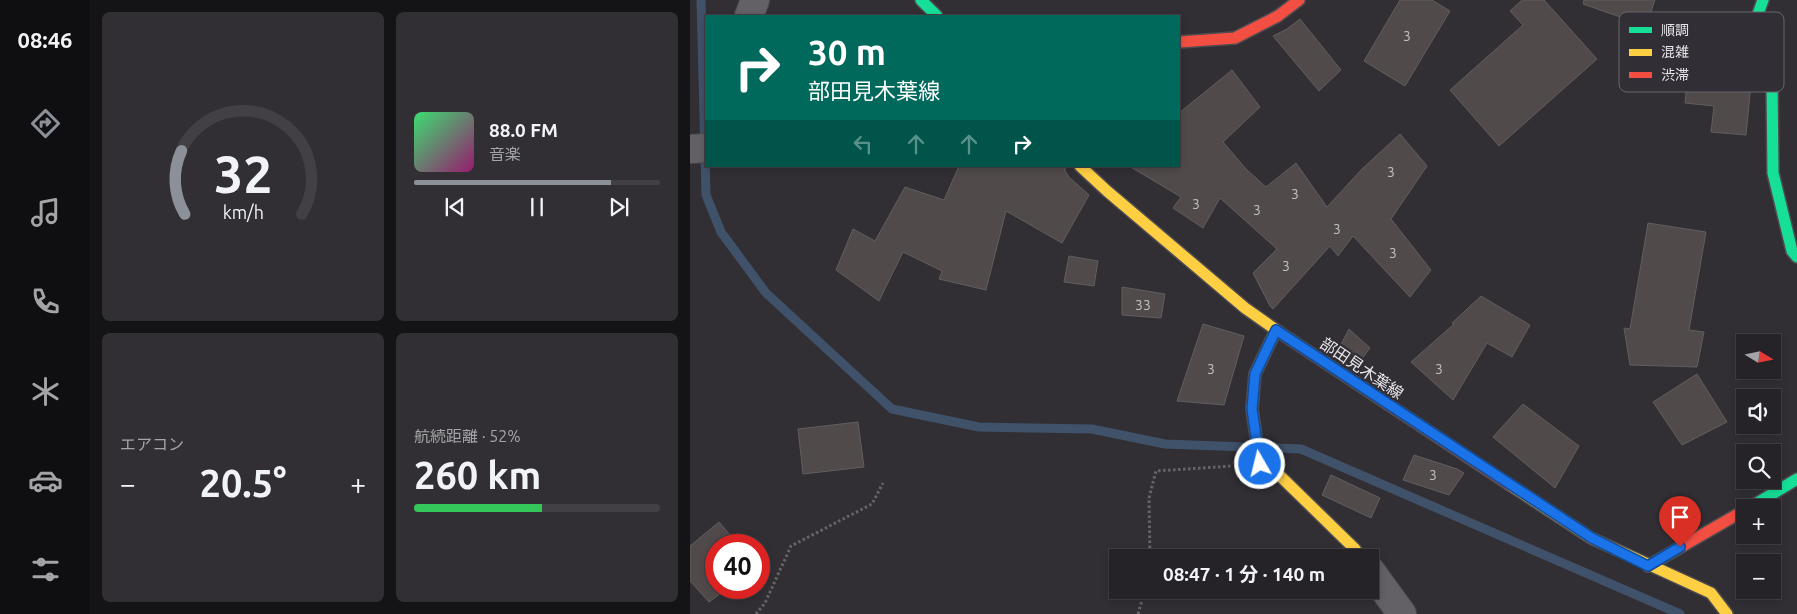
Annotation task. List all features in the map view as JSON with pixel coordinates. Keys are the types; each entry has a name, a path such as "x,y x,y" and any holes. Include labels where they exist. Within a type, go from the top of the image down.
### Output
{"main road":[{"path":"921,0 936,15"},
{"path":"1180,42 1235,38 1278,16 1298,0"},
{"path":"1759,12 1763,0"},
{"path":"1772,92 1773,173 1792,251 1797,257"},
{"name":"部田見木葉線","path":"1081,167 1245,308 1276,330 1592,538 1648,566 1711,593 1727,614"},
{"path":"1276,330 1255,374 1252,409 1260,460 1274,470 1356,549"},
{"path":"1764,499 1797,480"},
{"path":"1648,566 1736,515"}],"street":[{"path":"749,15 755,0"},
{"path":"1379,582 1402,614"}],"path":[{"path":"1150,549 1149,498 1156,471 1260,460"},
{"path":"756,614 765,604 791,546 872,504 883,483"},
{"path":"1138,614 1142,599"}],"building":[{"path":"1400,0 1432,0 1450,11 1405,86 1364,61"},
{"path":"1522,0 1544,0 1597,59 1499,146 1450,90 1523,25 1510,11"},
{"path":"1584,0 1655,0 1651,12 1619,12 1619,17 1583,4"},
{"path":"1300,19 1341,70 1319,91 1273,36 1287,29"},
{"path":"1232,70 1260,107 1223,142 1246,169 1266,187 1296,163 1327,207 1362,169 1400,134 1427,166 1391,219 1431,270 1410,297 1353,236 1338,256 1330,246 1273,309 1253,273 1277,249 1220,198 1203,228 1173,208 1181,197 1131,167 1180,167 1180,112"},
{"path":"1686,92 1750,92 1746,135 1711,132 1714,106 1685,103"},
{"path":"959,167 1065,167 1069,177 1089,195 1062,243 1006,211 986,290 939,279 942,271 903,252 879,301 836,270 853,229 875,241 905,187 944,200"},
{"path":"1648,223 1706,232 1689,330 1704,332 1697,367 1630,365 1624,328 1630,329"},
{"path":"1069,256 1098,261 1094,286 1064,282"},
{"path":"1122,287 1165,294 1161,318 1122,315"},
{"path":"1481,296 1530,325 1512,357 1487,343 1453,400 1411,362 1454,324 1452,323"},
{"path":"1203,324 1244,336 1224,405 1177,401"},
{"path":"1349,329 1370,348 1357,365 1337,352"},
{"path":"1697,374 1727,422 1682,445 1653,402"},
{"path":"1523,404 1579,446 1555,488 1493,437"},
{"path":"858,422 864,467 803,474 798,429"},
{"path":"1414,455 1464,473 1449,495 1403,480"},
{"path":"1331,475 1380,498 1371,518 1322,495"},
{"path":"719,522 729,534 705,534 705,598 690,581 690,546"}],"waterway":[{"path":"701,0 705,156"},
{"path":"705,167 706,195 721,232 766,293 892,409 979,427 1092,429 1165,444 1301,449 1680,614"}],"traffic: fast":[{"path":"921,0 936,15"},
{"path":"1759,12 1763,0"},
{"path":"1772,92 1773,173 1792,251 1797,257"},
{"path":"1764,499 1797,479"}],"traffic: slow":[{"path":"1081,167 1245,308 1279,332"},
{"path":"1276,330 1255,374 1252,409 1260,464 1274,470 1355,549"},
{"path":"1510,485 1591,538 1711,593 1727,614"}],"traffic: jam":[{"path":"1180,42 1235,38 1278,16 1299,0"},
{"path":"1279,332 1510,485"},
{"path":"1648,566 1736,515"}],"route":[{"path":"1260,464 1252,409 1255,374 1276,330 1592,538 1648,566 1680,547"}]}
